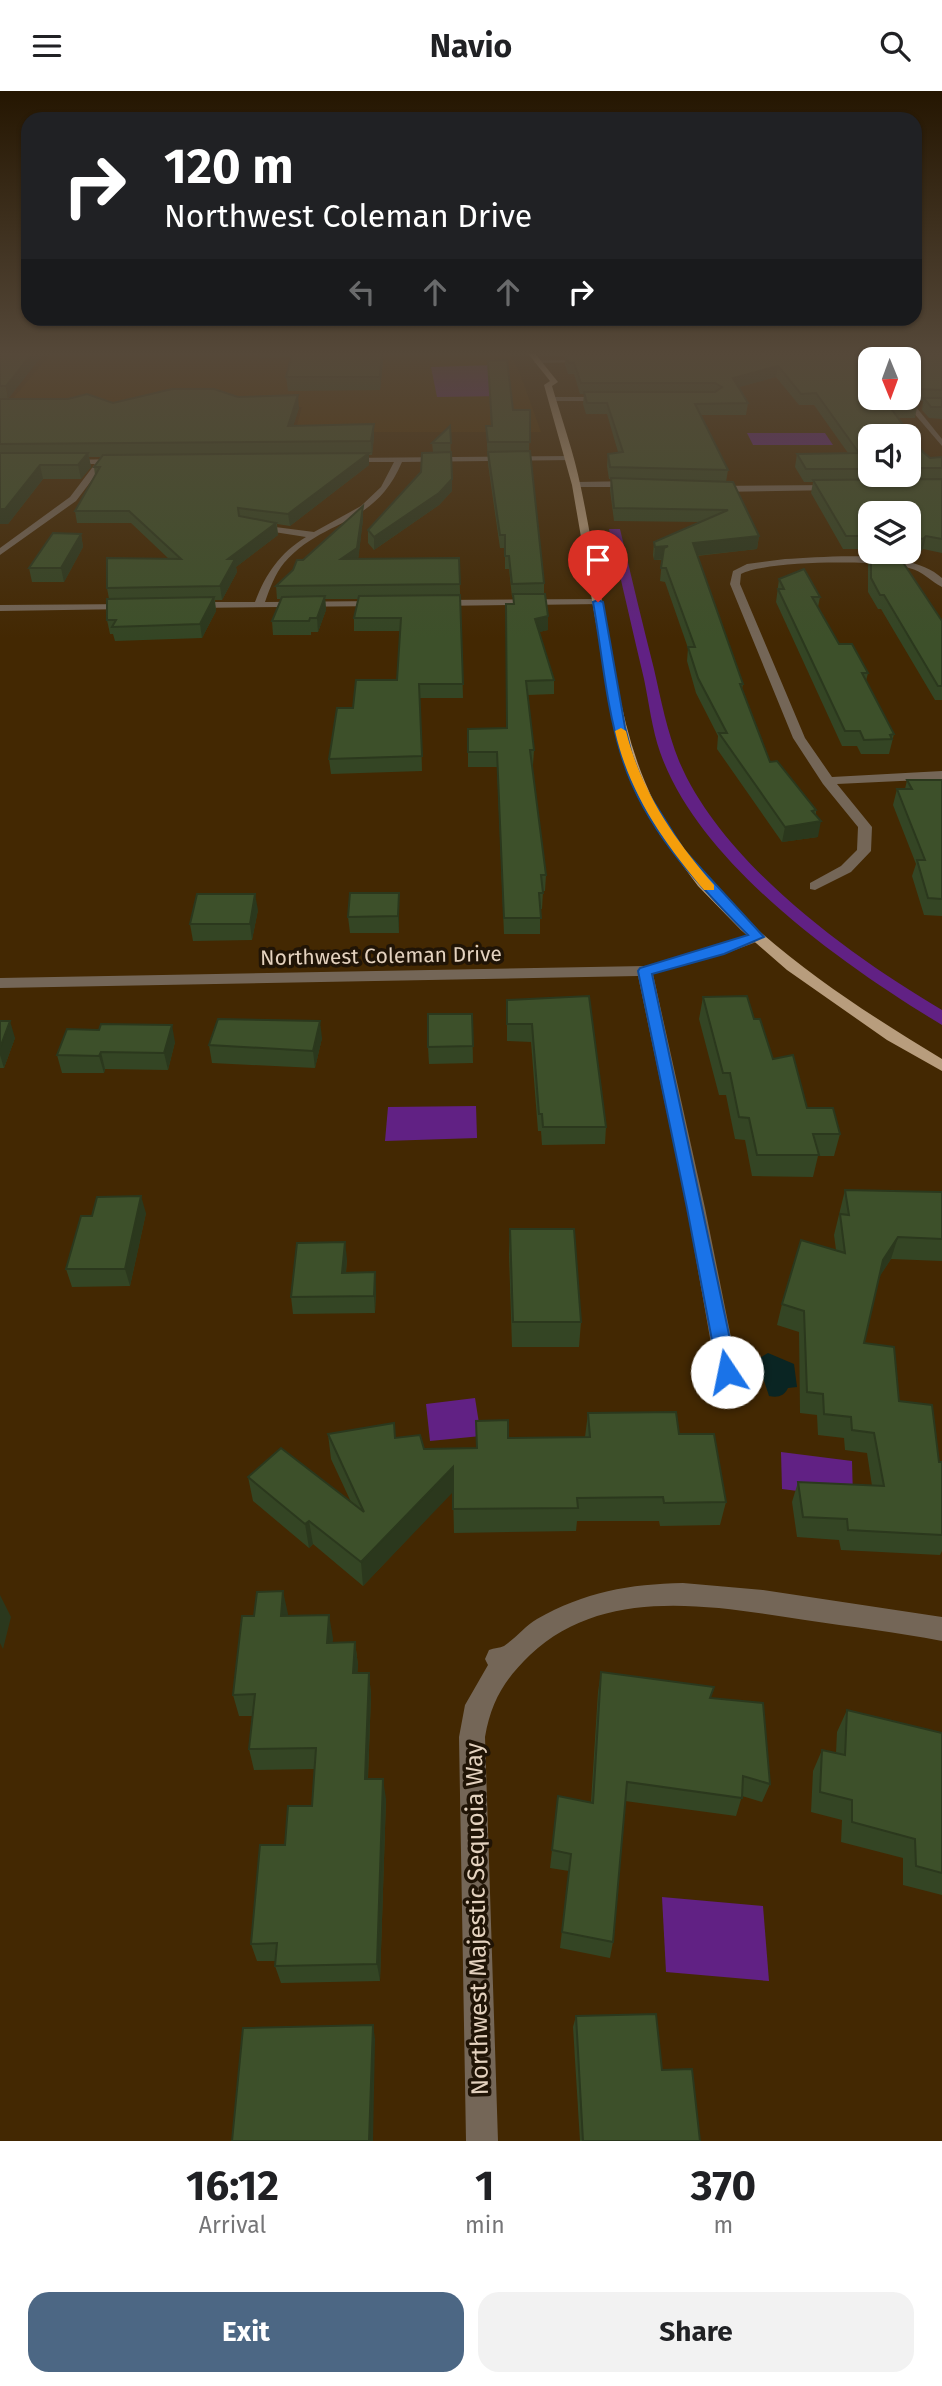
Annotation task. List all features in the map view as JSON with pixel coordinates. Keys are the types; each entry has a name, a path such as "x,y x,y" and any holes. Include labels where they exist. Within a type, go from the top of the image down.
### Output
{"main road":[{"path":"567,447 620,727 626,755 639,788 679,852 757,937 806,976 893,1037 942,1066"}],"street":[{"path":"331,460 570,458"},
{"path":"259,604 264,583 279,560 314,535 371,502 387,485 399,460"},
{"path":"0,552 73,499 102,461"},
{"path":"51,462 129,461"},
{"path":"576,485 645,485"},
{"path":"709,489 841,488"},
{"path":"244,524 314,535"},
{"path":"815,886 846,869 864,851 865,827 828,781 799,738 735,584 736,573 742,568 777,562 887,562 929,572 942,584"},
{"path":"422,604 598,602"},
{"path":"177,605 395,604"},
{"path":"0,608 136,606"},
{"path":"828,781 942,775"},
{"name":"Northwest Coleman Drive","path":"0,983 645,971 757,937"},
{"path":"645,971 696,1208 727,1372"},
{"name":"Northwest Majestic Sequoia Way","path":"482,2141 472,1737 478,1705 501,1661 522,1641 548,1623 591,1604 622,1597 664,1593 748,1600 942,1629"}],"shaded area":[{"path":"609,529 620,529 668,727 679,761 699,799 725,835 792,903 868,962 942,1010 942,1025 862,973 779,908 741,872 707,834 679,793 660,752 655,734"},
{"path":"476,1106 477,1138 385,1141 388,1107"},
{"path":"475,1398 481,1436 430,1441 426,1404"},
{"path":"781,1452 852,1461 853,1498 782,1489"},
{"path":"662,1897 763,1906 769,1981 666,1972"}],"water":[{"path":"768,1353 794,1364 797,1387 788,1388 780,1396 769,1396 758,1359"}],"building":[{"path":"621,447 716,447 728,470 610,467 608,454 623,452"},
{"path":"921,449 930,458 942,457 942,468 921,468"},
{"path":"530,451 544,583 512,584 509,556 505,556 505,535 500,535 488,452"},
{"path":"451,452 452,479 439,493 374,537 368,530 421,472 422,453"},
{"path":"0,453 88,453 78,465 40,465 5,509 0,509"},
{"path":"369,453 288,514 238,508 239,516 276,523 228,559 235,559 220,586 107,588 107,558 181,559 129,511 75,511 100,467 94,467 103,455"},
{"path":"858,453 858,469 806,469 797,454"},
{"path":"611,478 733,482 759,536 693,543 743,684 740,684 770,762 777,761 816,810 812,811 821,821 785,827 719,733 727,733 698,678 688,647 695,647 666,568 661,568 664,548 668,546 655,547 654,542 728,510 614,508"},
{"path":"921,479 942,479 942,539 926,536 921,539 921,501 858,501 858,536 846,536 813,480 858,480 858,487 921,487"},
{"path":"363,506 357,548 341,559 459,558 460,584 276,586 293,570 297,560 303,560"},
{"path":"53,533 81,534 61,568 29,568"},
{"path":"871,564 904,564 942,621 942,686 938,686 871,578"},
{"path":"804,569 820,597 812,597 839,644 852,644 868,673 862,673 894,734 890,735 892,739 864,740 860,731 845,731 778,589 784,589 779,579"},
{"path":"513,594 545,594 548,616 535,619 554,680 526,681 534,750 530,750 546,875 541,875 541,918 504,918 497,752 468,752 468,729 507,728 506,604 514,604"},
{"path":"460,595 463,684 419,684 422,756 329,759 337,708 353,708 356,680 397,680 401,618 354,618 359,596"},
{"path":"325,596 317,618 310,618 309,621 272,621 282,597"},
{"path":"214,597 200,624 112,627 116,620 107,620 107,599"},
{"path":"907,780 942,780 942,899 928,898 917,860 925,860 897,789 912,789"},
{"path":"350,893 399,893 398,916 348,917"},
{"path":"197,894 255,894 250,924 190,924"},
{"path":"589,996 606,1127 543,1127 542,1114 539,1114 532,1024 507,1024 507,1000"},
{"path":"747,996 754,1019 760,1019 773,1059 793,1055 807,1108 833,1108 840,1134 813,1134 819,1155 757,1155 749,1118 739,1117 730,1073 723,1073 703,997"},
{"path":"428,1014 472,1014 473,1046 428,1047"},
{"path":"218,1019 320,1021 313,1051 209,1045"},
{"path":"0,1021 10,1021 0,1048"},
{"path":"101,1024 172,1025 164,1053 101,1052 99,1056 57,1055 67,1029 99,1030"},
{"path":"845,1190 942,1192 942,1239 898,1237 883,1260 864,1343 894,1347 899,1401 932,1405 939,1462 942,1462 942,1535 848,1530 847,1519 803,1517 798,1482 884,1486 874,1433 852,1430 851,1417 824,1414 823,1394 807,1392 804,1311 782,1304 801,1240 845,1253 840,1214 849,1215"},
{"path":"141,1196 125,1269 66,1269 81,1216 92,1216 97,1197"},
{"path":"510,1229 574,1229 581,1322 513,1322"},
{"path":"345,1242 342,1273 375,1272 374,1296 291,1297 297,1243"},
{"path":"676,1412 679,1434 714,1434 726,1502 664,1503 663,1497 577,1498 578,1508 453,1509 453,1467 361,1562 309,1521 305,1524 248,1477 281,1448 364,1512 328,1434 394,1423 395,1438 420,1435 424,1449 477,1448 476,1421 508,1420 508,1438 590,1437 588,1413"},
{"path":"283,1591 281,1616 329,1615 327,1643 355,1642 353,1673 369,1673 365,1779 383,1779 377,1964 275,1966 277,1943 251,1944 260,1845 285,1845 288,1806 312,1806 316,1748 249,1749 255,1694 233,1695 242,1616 254,1616 257,1592"},
{"path":"601,1672 714,1687 710,1698 763,1703 770,1784 743,1776 742,1798 627,1782 613,1942 562,1932 571,1854 552,1850 558,1796 593,1803"},
{"path":"847,1710 942,1733 942,1873 916,1866 915,1839 852,1822 852,1800 820,1792 822,1750 845,1755"},
{"path":"656,2014 662,2070 692,2069 700,2141 583,2141 576,2016"},
{"path":"373,2025 369,2141 232,2141 243,2028"}],"slow traffic":[{"path":"621,731 626,755 639,788 679,852 709,887"}],"route":[{"path":"598,602 626,755 639,788 679,852 757,937 719,951 645,971 696,1208 727,1372"}]}
